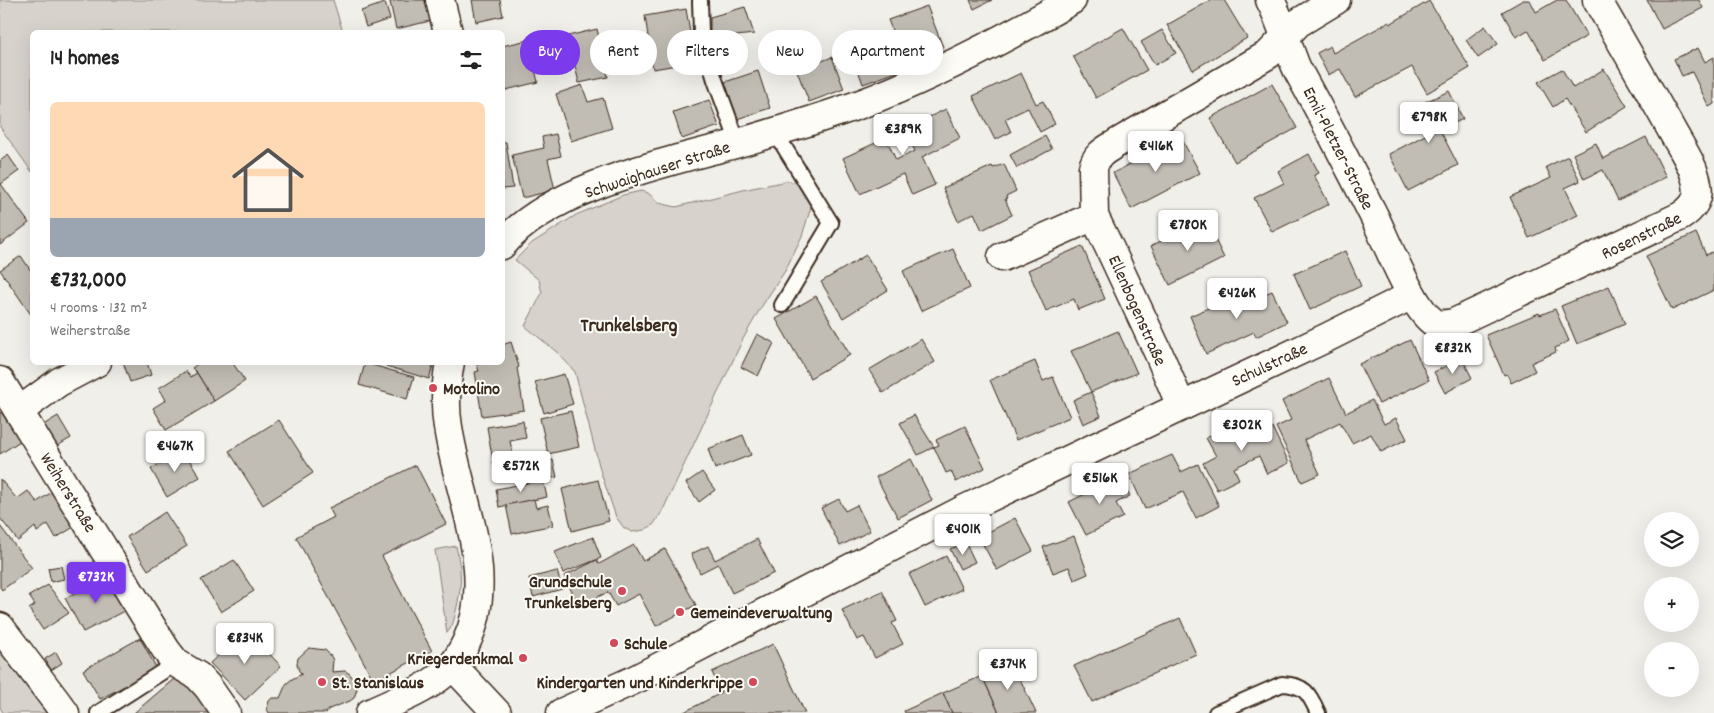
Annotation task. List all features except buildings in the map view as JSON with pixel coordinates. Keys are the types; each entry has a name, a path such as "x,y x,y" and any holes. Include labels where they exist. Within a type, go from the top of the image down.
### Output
{"street":[{"path":"440,0 448,30"},
{"name":"Schwaighauser Straße","path":"506,234 559,202 597,185 641,170 775,132 856,105 926,78 983,50 1072,0"},
{"name":"Emil-Pletzer-Straße","path":"1270,0 1277,13 1290,52 1298,69 1362,192 1412,295"},
{"path":"1286,36 1298,23 1336,0"},
{"name":"Rosenstraße","path":"1412,295 1425,315 1434,323 1454,323 1682,216 1692,209 1697,197 1694,173 1642,75 1597,0"},
{"name":"Ellenbogenstraße","path":"1181,406 1154,343 1094,216 1093,168 1097,156 1269,54 1286,36"},
{"path":"1002,257 1094,216"},
{"name":"Schulstraße","path":"562,713 636,679 963,510 1326,338 1412,295"},
{"path":"19,411 59,382 91,365"},
{"path":"370,713 425,687 439,678 460,655 470,635 478,599 478,577 475,548 463,488 448,428 446,392 450,365"},
{"name":"Weiherstraße","path":"0,381 166,650 176,663 198,676 226,713"},
{"path":"0,627 65,713"},
{"path":"452,665 497,713"}],"lane":[{"name":"Schwaighauser Straße","path":"700,1 701,32 738,143"},
{"path":"775,132 831,223 782,305"},
{"path":"98,713 176,663"},
{"path":"1216,713 1282,684 1294,684 1302,687 1310,696 1318,713"}],"shaded area":[{"path":"0,0 333,0 342,30 30,30 30,169 0,127"},
{"path":"788,181 800,184 807,194 811,207 802,236 785,271 743,339 662,512 653,525 644,530 632,532 624,528 616,517 601,473 575,372 559,354 525,326 542,293 539,280 515,260 532,243 576,215 623,195 641,191 648,193 659,203 676,207"},
{"path":"456,546 460,586 454,620 447,633 435,550"},
{"path":"0,644 52,713 3,713 0,707"}],"place":[{"name":"Motolino","path":"433,388"},
{"name":"Grundschule Trunkelsberg","path":"622,591"},
{"name":"Gemeindeverwaltung","path":"680,612"},
{"name":"Schule","path":"614,643"},
{"name":"Kriegerdenkmal","path":"523,658"},
{"name":"St. Stanislaus","path":"322,682"},
{"name":"Kindergarten und Kinderkrippe","path":"753,682"}],"district":[{"name":"Trunkelsberg","path":"629,324"}]}
